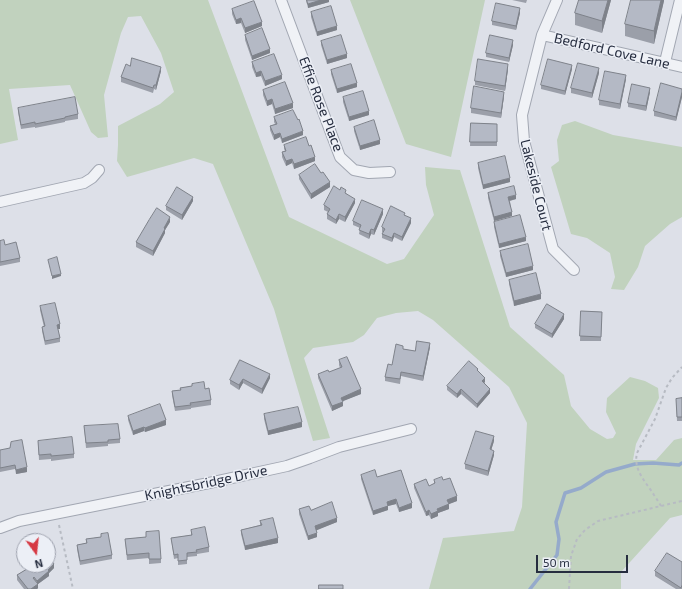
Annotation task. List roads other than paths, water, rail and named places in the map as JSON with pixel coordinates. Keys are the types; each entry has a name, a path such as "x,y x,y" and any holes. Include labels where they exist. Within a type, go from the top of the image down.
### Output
{"street":[{"name":"Effie Rose Place","path":"281,0 340,157 354,170 370,173 390,172"},
{"name":"Lakeside Court","path":"556,0 542,35 522,115 524,141 553,249 574,270"},
{"path":"665,62 680,0"},
{"name":"Bedford Cove Lane","path":"542,35 682,66"},
{"path":"0,202 84,184 92,178 98,170"},
{"name":"Knightsbridge Drive","path":"0,528 19,521 287,466 339,447 410,429"}],"waterway":[{"path":"530,589 557,555 559,539 556,522 565,493 581,488 606,472 635,464 653,463 679,465 682,463"}]}
